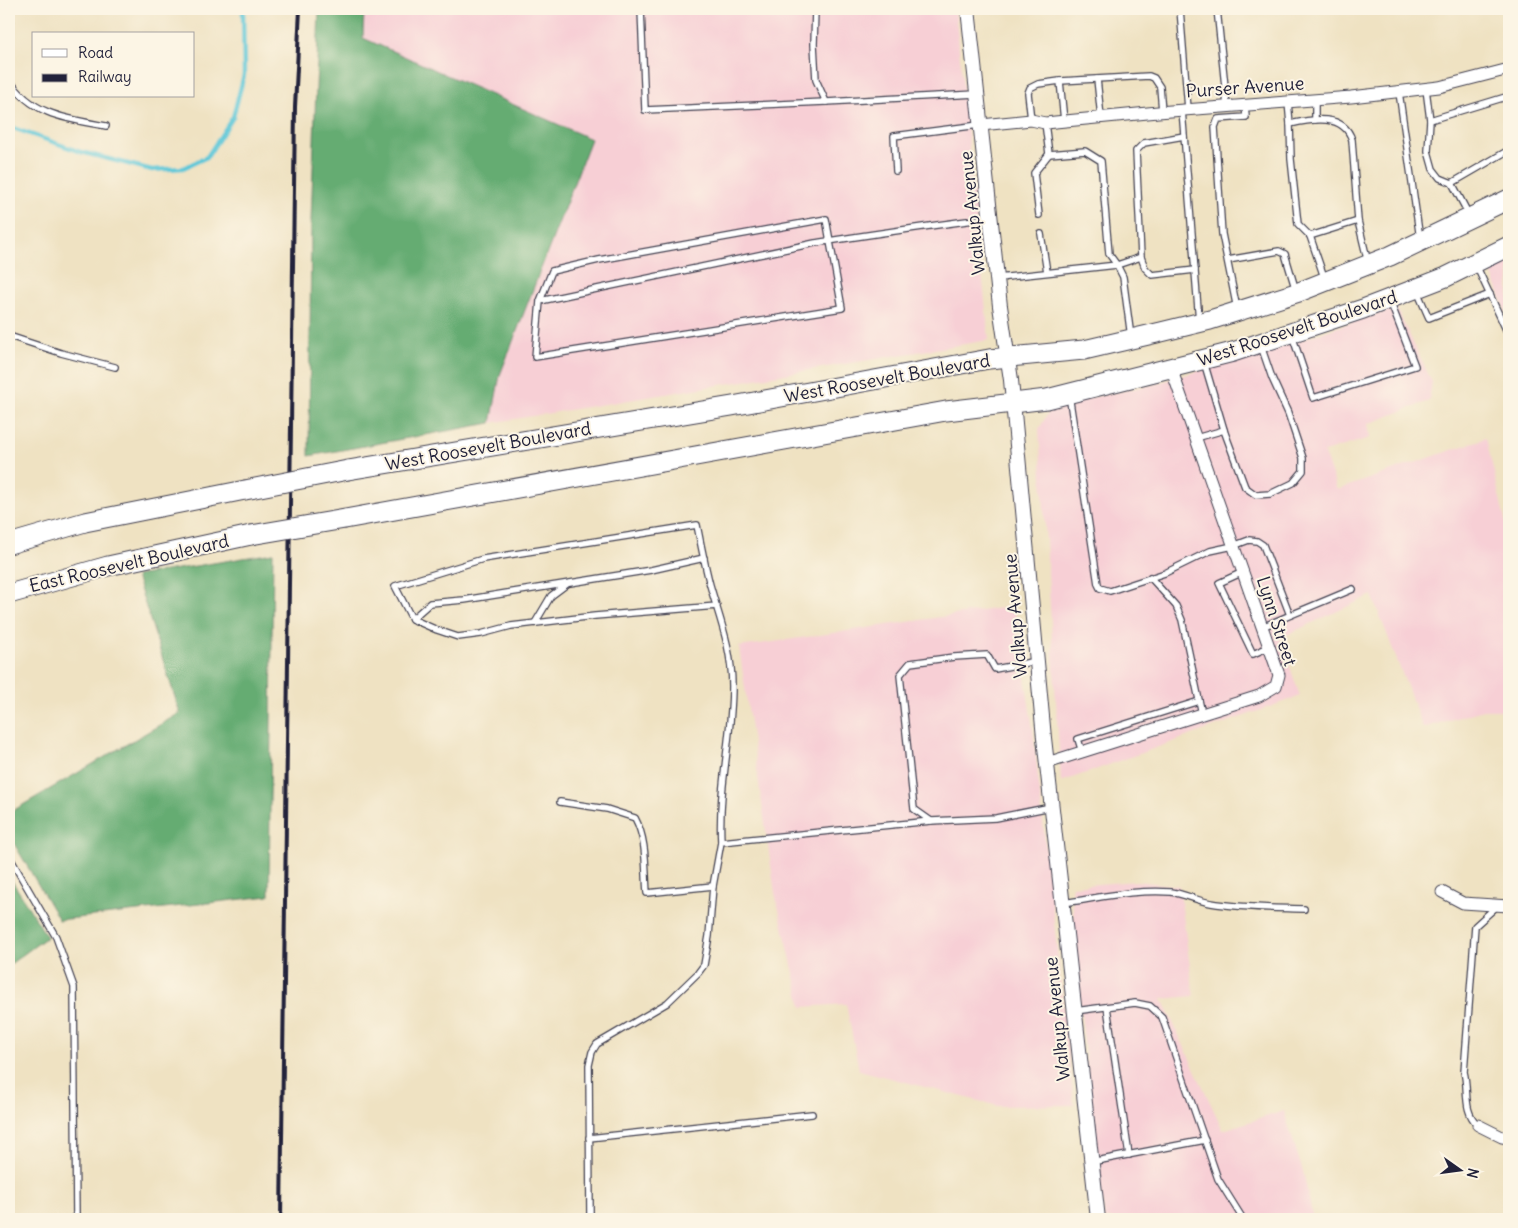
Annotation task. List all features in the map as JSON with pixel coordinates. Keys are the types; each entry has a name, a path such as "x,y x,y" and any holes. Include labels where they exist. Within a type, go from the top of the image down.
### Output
{"highway":[{"name":"West Roosevelt Boulevard","path":"9,544 85,522 348,470 742,404 989,359 1084,350 1132,339 1199,323 1296,293 1368,265 1509,199"},
{"name":"West Roosevelt Boulevard","path":"251,535 946,411 1047,399 1069,394 1260,344 1389,300 1446,277 1509,246"},
{"name":"East Roosevelt Boulevard","path":"9,594 108,566 251,535"}],"street":[{"name":"Walkup Avenue","path":"968,9 997,278 1014,403 1047,763 1098,1219"},
{"name":"Purser Avenue","path":"981,125 1031,120 1045,123 1162,111 1399,92 1439,87 1509,69"},
{"name":"Lynn Street","path":"1047,763 1259,696 1276,686 1279,675 1171,368"},
{"path":"1442,892 1463,903 1503,906"},
{"path":"1478,1125 1502,1137 1509,1138"}],"lane":[{"path":"9,37 11,9"},
{"path":"641,9 645,110 978,94"},
{"path":"814,9 816,80 826,102"},
{"path":"1180,9 1185,109 1184,136 1199,323"},
{"path":"1218,9 1227,106"},
{"path":"1031,120 1028,92 1030,88 1038,84 1060,81 1149,76 1154,78 1160,87 1162,111"},
{"path":"9,79 16,91 35,106 59,117 106,126"},
{"path":"1097,79 1101,117"},
{"path":"1060,81 1064,121"},
{"path":"1426,89 1430,120 1428,151 1433,169 1440,178 1452,182 1470,217"},
{"path":"1399,92 1420,241"},
{"path":"1430,120 1509,96"},
{"path":"1315,100 1315,120"},
{"path":"1288,102 1298,224 1310,236 1326,281"},
{"path":"1238,311 1222,234 1215,127 1218,119 1246,117 1245,105"},
{"path":"1290,124 1315,120 1340,123 1349,130 1352,140 1358,221 1368,265"},
{"path":"1039,215 1034,173 1049,154 1045,123"},
{"path":"896,171 894,136 981,125"},
{"path":"1184,136 1144,143 1136,151 1141,257 1145,268 1152,275 1195,270"},
{"path":"1452,182 1509,150"},
{"path":"1049,154 1085,151 1101,162 1109,254 1123,277 1132,339"},
{"path":"540,301 830,241 991,218"},
{"path":"826,220 830,241 842,308 535,357 540,301 552,271 599,260 826,220"},
{"path":"1310,236 1358,221"},
{"path":"1041,234 1047,272"},
{"path":"1228,260 1278,251 1285,254 1296,293"},
{"path":"997,278 1117,265 1141,257"},
{"path":"1475,263 1509,336"},
{"path":"1416,289 1429,318 1490,294"},
{"path":"1291,333 1313,398 1416,366 1389,300"},
{"path":"9,336 61,353 115,367"},
{"path":"1203,360 1224,430 1245,487 1256,494 1270,494 1293,483 1303,471 1303,458 1288,413 1272,378 1260,344"},
{"path":"1069,394 1100,588 1110,591 1165,572 1210,551 1249,540 1257,541 1264,545 1290,615"},
{"path":"1196,438 1224,430"},
{"path":"590,1219 589,1065 592,1052 597,1044 667,1003 698,973 704,965 707,953 721,842 720,816 732,686 730,652 716,606 697,525 482,559 395,586 412,619 458,637 481,634 510,626 595,616 716,606"},
{"path":"412,619 430,602 464,600 651,570 704,558"},
{"path":"1242,572 1219,582 1254,654 1269,646"},
{"path":"1150,577 1176,606 1182,620 1202,714"},
{"path":"535,623 551,596 569,583"},
{"path":"1262,627 1353,589"},
{"path":"931,821 914,808 900,675 910,663 954,657 987,655 995,669 1037,661"},
{"path":"1082,752 1078,739 1199,701"},
{"path":"560,802 607,809 635,818 641,829 644,846 647,893 714,886"},
{"path":"721,842 931,821 996,818 1052,806"},
{"path":"9,856 56,937 74,987 76,1219"},
{"path":"1064,904 1142,892 1172,892 1194,897 1208,903 1304,909"},
{"path":"1478,1125 1472,1119 1468,1110 1464,1072 1475,926 1503,906"},
{"path":"1075,1011 1136,1003 1150,1006 1162,1017 1218,1179 1243,1219"},
{"path":"1107,1007 1128,1155"},
{"path":"589,1138 812,1114"},
{"path":"1091,1162 1205,1140"}],"shaded area":[{"path":"364,9 955,9 989,340 491,423 500,375 363,38"},
{"path":"1509,259 1509,320 1490,269"},
{"path":"1396,307 1432,382 1429,401 1368,424 1370,438 1324,452 1337,490 1486,438 1509,538 1509,708 1503,710 1483,710 1423,728 1372,595 1280,638 1300,696 1061,782 1039,429 1052,406 1151,385 1277,348"},
{"path":"1014,606 1033,730 1074,1105 998,1106 859,1070 846,1004 802,1007 775,893 739,647"},
{"path":"1137,881 1179,886 1194,996 1162,999 1223,1130 1284,1111 1304,1175 1313,1219 1105,1219 1097,1167 1075,955 1072,886"}],"green space":[{"path":"319,9 364,9 363,38 591,139 500,375 491,423 309,456 311,220"},
{"path":"273,553 269,896 59,920 9,835 9,813 180,713 136,576"},
{"path":"9,876 47,937 9,965"}],"waterway":[{"path":"9,122 13,128 81,152 152,170 183,168 207,157 233,117 244,75 243,9"}],"railway":[{"path":"281,1219 295,107 300,9"}]}
